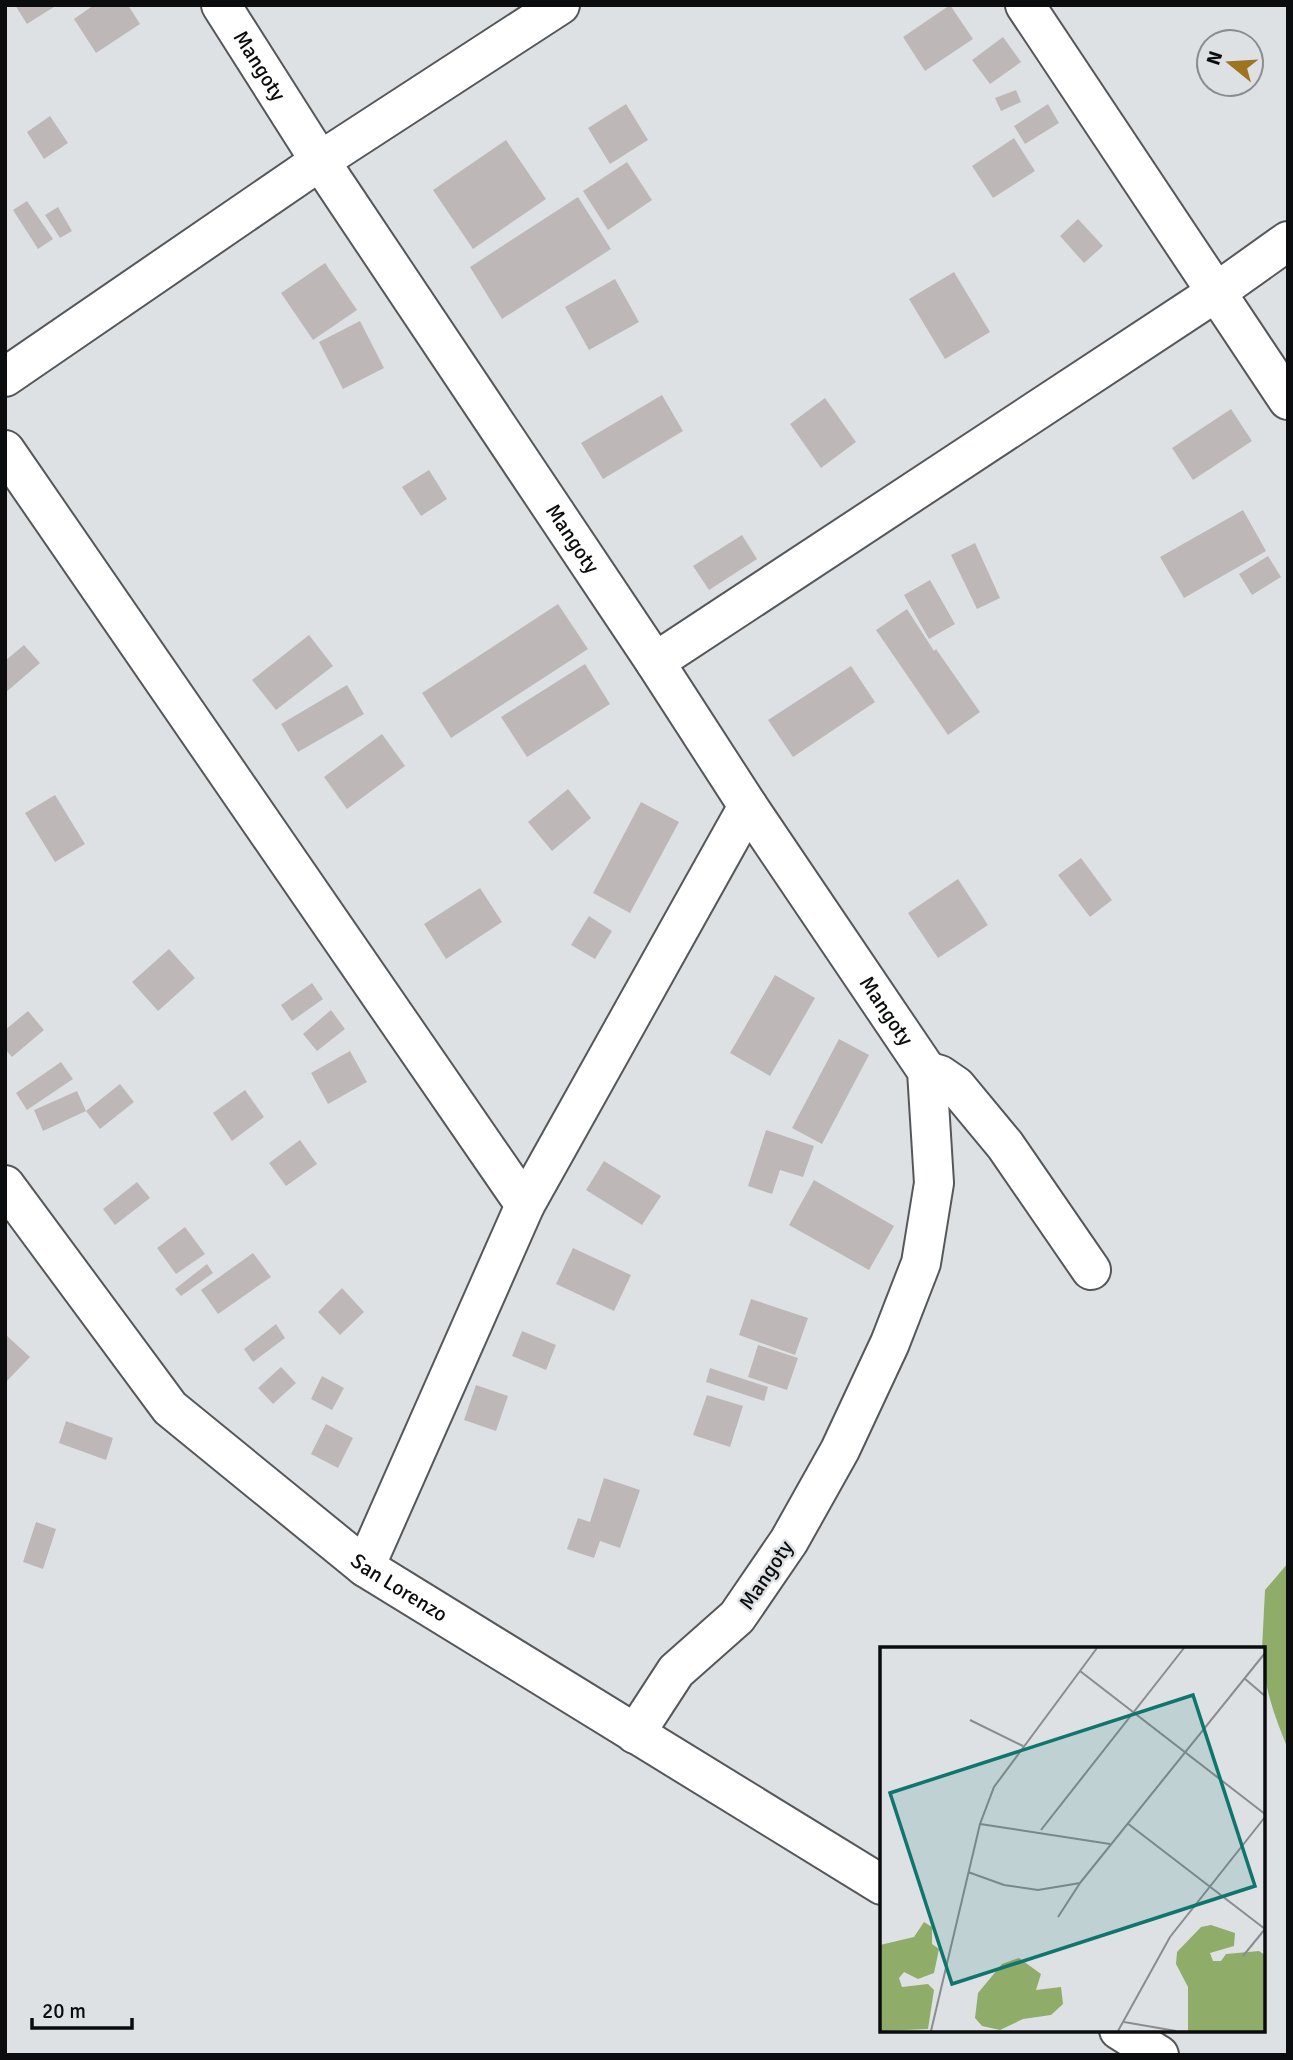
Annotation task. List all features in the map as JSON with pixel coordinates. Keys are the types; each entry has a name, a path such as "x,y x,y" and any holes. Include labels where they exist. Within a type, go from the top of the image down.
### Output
{"street":[{"name":"Mangoty","path":"221,5 320,161 927,1071 934,1183 921,1264 890,1343 840,1450 789,1541 737,1617 676,1671 635,1734"},
{"path":"5,377 320,161 559,5"},
{"path":"1025,5 1288,400"},
{"path":"655,662 1215,293 1288,241"},
{"path":"5,450 524,1205"},
{"path":"365,1567 524,1205 748,806"},
{"name":"Mangoty","path":"927,1071 940,1074 956,1086 1005,1145 1091,1270"},
{"name":"San Lorenzo","path":"5,1185 170,1408 365,1567 880,1884"},
{"path":"1122,2032 1159,2055"}],"green space":[{"path":"1288,1563 1288,1749 1270,1700 1265,1675 1265,1647 1262,1647 1265,1590"}],"building":[{"path":"15,5 57,5 27,24"},
{"path":"94,5 128,5 140,24 96,53 74,19"},
{"path":"950,5 973,39 925,71 903,37"},
{"path":"1003,37 1021,62 990,84 972,60"},
{"path":"1016,90 1021,102 1001,111 995,98"},
{"path":"626,104 648,140 610,164 588,128"},
{"path":"1048,104 1059,123 1025,144 1014,126"},
{"path":"50,116 68,143 44,159 27,132"},
{"path":"1014,138 1035,171 993,198 972,166"},
{"path":"506,140 546,199 473,249 433,190"},
{"path":"627,162 652,200 608,230 583,191"},
{"path":"578,197 611,249 502,319 470,267"},
{"path":"27,201 53,239 38,249 13,210"},
{"path":"58,207 72,231 60,238 45,215"},
{"path":"1078,219 1103,246 1084,263 1060,236"},
{"path":"325,263 357,310 313,340 281,293"},
{"path":"954,272 990,332 945,359 909,299"},
{"path":"615,279 639,322 589,350 565,307"},
{"path":"360,321 384,368 343,389 319,342"},
{"path":"662,395 683,431 603,479 581,443"},
{"path":"825,398 856,442 821,468 790,424"},
{"path":"1231,409 1252,441 1193,480 1172,448"},
{"path":"429,470 447,499 421,516 402,487"},
{"path":"1243,510 1266,551 1184,598 1160,557"},
{"path":"742,535 757,559 709,590 693,566"},
{"path":"975,543 1000,598 977,609 951,555"},
{"path":"1268,556 1281,577 1252,595 1239,574"},
{"path":"930,580 955,624 929,639 904,595"},
{"path":"558,604 588,649 451,738 422,693"},
{"path":"907,609 934,651 936,649 980,712 948,735 876,630"},
{"path":"309,635 333,666 276,710 252,680"},
{"path":"24,645 40,663 5,693 5,661"},
{"path":"585,664 610,704 527,757 501,717"},
{"path":"851,666 875,702 793,757 768,720"},
{"path":"347,685 364,714 298,752 281,724"},
{"path":"382,734 405,766 347,809 324,777"},
{"path":"568,789 591,818 552,851 528,822"},
{"path":"55,795 85,844 55,862 25,813"},
{"path":"641,802 679,822 630,913 593,893"},
{"path":"1081,858 1112,900 1090,917 1058,875"},
{"path":"958,879 988,925 938,958 908,913"},
{"path":"480,888 502,922 446,959 424,924"},
{"path":"589,916 612,931 595,959 571,945"},
{"path":"169,949 195,978 158,1011 132,982"},
{"path":"775,975 815,998 770,1076 730,1053"},
{"path":"312,983 323,999 292,1021 281,1005"},
{"path":"331,1010 345,1029 317,1051 303,1034"},
{"path":"28,1011 44,1030 12,1057 5,1049 5,1030"},
{"path":"839,1039 869,1055 822,1144 792,1128"},
{"path":"350,1051 367,1082 328,1104 311,1073"},
{"path":"61,1062 73,1079 27,1110 16,1093"},
{"path":"120,1084 134,1102 100,1129 86,1111"},
{"path":"245,1090 264,1117 232,1141 213,1113"},
{"path":"77,1091 86,1111 43,1131 34,1110"},
{"path":"766,1130 814,1146 803,1177 780,1170 772,1194 748,1186"},
{"path":"300,1140 317,1164 286,1186 269,1163"},
{"path":"604,1161 661,1196 642,1225 586,1190"},
{"path":"814,1180 894,1226 869,1270 789,1225"},
{"path":"137,1182 150,1198 115,1225 103,1209"},
{"path":"185,1227 205,1254 176,1274 157,1248"},
{"path":"573,1248 631,1275 614,1311 556,1284"},
{"path":"253,1253 271,1277 218,1314 201,1290"},
{"path":"207,1264 213,1273 181,1296 175,1289"},
{"path":"342,1288 364,1312 340,1335 318,1312"},
{"path":"751,1299 808,1318 795,1355 739,1335"},
{"path":"276,1324 285,1338 253,1362 244,1349"},
{"path":"522,1331 556,1345 546,1370 512,1356"},
{"path":"5,1334 30,1357 5,1383"},
{"path":"758,1345 798,1358 787,1390 748,1377"},
{"path":"281,1367 296,1383 273,1404 258,1388"},
{"path":"710,1368 768,1387 764,1401 706,1382"},
{"path":"322,1376 344,1388 332,1410 311,1399"},
{"path":"476,1385 508,1396 496,1431 464,1420"},
{"path":"707,1395 743,1406 730,1447 693,1435"},
{"path":"66,1421 113,1438 106,1460 59,1443"},
{"path":"326,1424 353,1438 338,1468 311,1454"},
{"path":"604,1478 640,1490 620,1548 600,1541 594,1558 567,1549 578,1518 590,1522"},
{"path":"36,1522 56,1529 43,1569 23,1562"}]}
